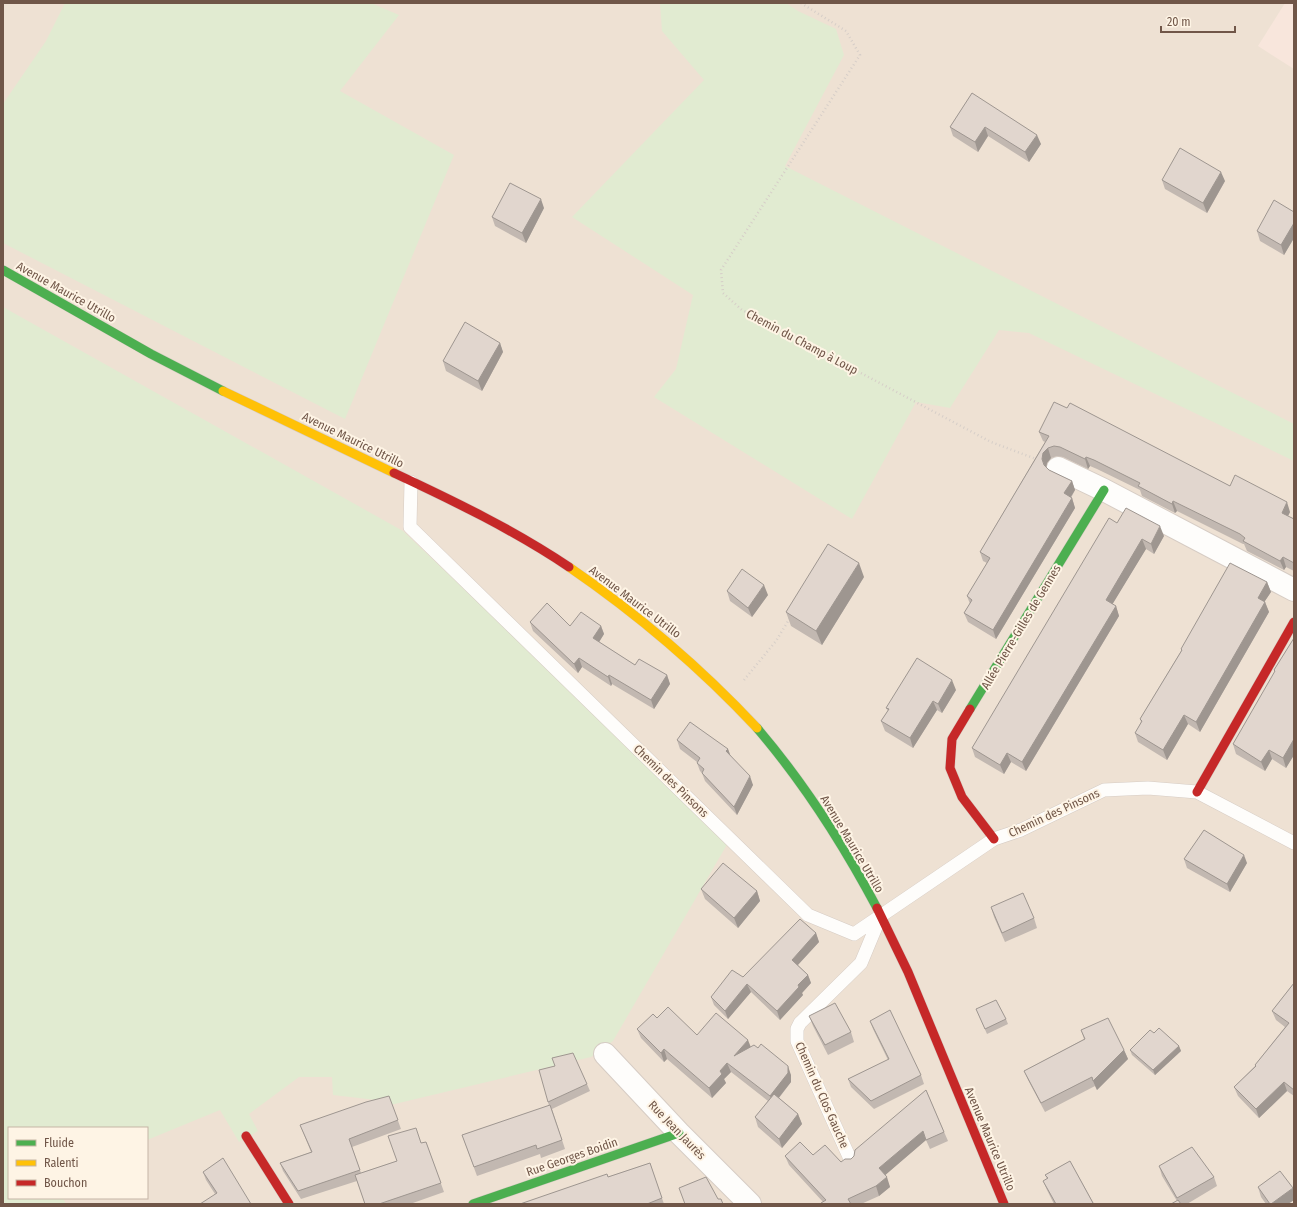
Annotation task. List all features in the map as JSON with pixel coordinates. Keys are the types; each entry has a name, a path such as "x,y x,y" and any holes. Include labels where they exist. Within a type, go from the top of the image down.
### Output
{"main road":[{"name":"Avenue Maurice Utrillo","path":"3,270 216,388 476,513 569,567 619,602 698,667 760,732 788,766 842,847 881,915 903,962 1004,1204"},
{"name":"Allée Pierre-Gilles de Gennes","path":"950,768 952,739 1104,490"},
{"path":"1197,792 1294,622"},
{"name":"Chemin des Pinsons","path":"950,768 962,797 994,839"},
{"name":"Rue Georges Boidin","path":"473,1204 679,1133"},
{"path":"246,1136 289,1204"}],"street":[{"path":"1058,468 1104,490 1294,590"},
{"name":"Rue Jean Jaurès","path":"605,1054 679,1133 750,1204"}],"lane":[{"name":"Chemin des Pinsons","path":"411,482 410,527 808,916 854,934 994,839 1021,830 1104,790 1148,788 1197,792 1294,843"},
{"name":"Chemin du Clos Gauche","path":"851,1161 797,1041 797,1030 800,1023 861,963 881,915"}],"path":[{"name":"Chemin du Champ à Loup","path":"801,3 846,31 860,55 721,270 723,293 742,310 991,442 1058,468"},
{"path":"728,698 776,641 792,615"}],"shaded area":[{"path":"3,3 1294,3 1294,1204 3,1204"},
{"path":"1285,3 1294,3 1294,69 1258,46"}],"green space":[{"path":"65,3 371,3 399,15 340,91 454,155 345,419 3,243 3,104 46,41"},
{"path":"660,3 786,3 798,11 836,29 844,55 785,166 1294,424 1294,461 1029,333 999,330 950,408 916,402 852,519 654,397 676,369 693,295 572,217 704,80 662,31"},
{"path":"3,307 403,531 729,841 613,1041 591,1057 378,1108 376,1100 333,1095 332,1077 299,1077 249,1114 258,1131 239,1142 220,1110 148,1140 148,1127 8,1127 8,1199 64,1199 66,1204 3,1204"}],"building":[{"path":"972,93 1037,135 1025,152 985,127 975,142 950,127"},
{"path":"1180,148 1221,172 1203,203 1162,180"},
{"path":"510,183 541,199 522,233 492,217"},
{"path":"1274,200 1294,212 1294,223 1281,245 1257,231"},
{"path":"465,322 500,343 478,381 443,361"},
{"path":"1054,402 1067,408 1070,403 1230,486 1235,475 1287,502 1282,513 1294,519 1294,563 1283,557 1280,561 1243,541 1245,538 1240,534 1173,501 1172,504 1138,486 1140,483 1094,460 1086,457 1085,459 1060,447 1054,446 1048,448 1043,453 1042,459 1044,465 1049,470 1072,481 1064,493 1072,498 993,630 964,613 972,600 967,596 990,558 980,552 1049,436 1039,432"},
{"path":"1126,508 1160,526 1151,544 1142,539 1106,600 1116,606 1022,762 1007,753 1000,765 972,748 1109,518 1117,523"},
{"path":"828,544 859,563 816,631 786,612"},
{"path":"1230,563 1267,582 1258,598 1265,602 1196,722 1184,715 1163,750 1135,733 1142,721 1140,719 1182,650 1181,649"},
{"path":"742,569 764,585 748,608 727,591"},
{"path":"547,603 570,626 581,612 601,626 593,638 635,665 639,659 667,675 651,700 609,675 608,677 579,658 574,664 530,622"},
{"path":"1294,638 1294,739 1283,758 1269,750 1261,762 1233,744 1275,671 1274,670"},
{"path":"917,658 952,680 938,704 933,701 910,738 881,721 889,709 886,708"},
{"path":"690,722 728,749 726,751 750,776 734,807 702,773 704,769 697,763 700,758 677,740"},
{"path":"1204,830 1244,855 1227,884 1184,859"},
{"path":"723,863 757,891 734,918 701,889"},
{"path":"1023,893 1034,918 1002,933 991,907"},
{"path":"800,919 816,933 792,960 808,975 798,985 799,987 777,1011 747,984 725,1011 711,997 732,970 743,977"},
{"path":"1294,983 1294,1090 1284,1082 1256,1109 1234,1087 1256,1066 1255,1065 1289,1023 1272,1011"},
{"path":"996,1000 1006,1019 985,1029 976,1009"},
{"path":"835,1003 851,1032 825,1045 809,1016"},
{"path":"668,1007 697,1035 716,1013 748,1040 734,1056 754,1045 758,1048 761,1044 788,1066 788,1073 770,1096 727,1063 720,1071 722,1074 709,1088 664,1049 661,1053 637,1029 653,1014 657,1018"},
{"path":"890,1010 921,1075 871,1101 848,1079 889,1059 870,1021"},
{"path":"1108,1018 1124,1050 1093,1081 1092,1077 1041,1103 1024,1071 1085,1039 1081,1030"},
{"path":"1159,1028 1179,1046 1153,1070 1130,1050 1150,1030 1154,1033"},
{"path":"573,1053 587,1084 548,1102 539,1070 555,1066 552,1058"},
{"path":"926,1090 944,1132 926,1140 923,1131 879,1168 887,1177 876,1186 848,1199 851,1204 822,1204 821,1203 826,1200 785,1156 800,1142 813,1155 825,1145 841,1162 845,1159 851,1159 854,1156 855,1150"},
{"path":"774,1094 798,1114 779,1139 755,1117"},
{"path":"389,1096 398,1120 349,1139 360,1170 298,1191 280,1163 312,1152 300,1125 366,1102"},
{"path":"550,1105 562,1140 537,1149 536,1145 474,1167 462,1135"},
{"path":"416,1128 421,1143 426,1142 441,1183 379,1204 365,1204 355,1175 397,1161 388,1136"},
{"path":"1192,1147 1214,1177 1177,1198 1159,1166"},
{"path":"223,1158 251,1204 200,1204 217,1193 203,1172"},
{"path":"1070,1161 1093,1203 1056,1204 1043,1181 1048,1178 1045,1175"},
{"path":"650,1163 662,1198 647,1204 520,1204 607,1174 608,1177"},
{"path":"1280,1171 1293,1188 1270,1204 1258,1187"},
{"path":"706,1177 718,1199 721,1199 723,1204 685,1204 679,1188"},
{"path":"1178,1200 1181,1204 1171,1204"}],"traffic: fast":[{"path":"3,270 151,354 223,391"},
{"path":"970,709 1104,490"},
{"path":"757,728 807,792 851,861 877,908"},
{"path":"473,1204 679,1133"}],"traffic: slow":[{"path":"223,391 394,473"},
{"path":"569,567 595,585 668,642 713,683 757,728"}],"traffic: jam":[{"path":"394,473 505,528 569,567"},
{"path":"1197,792 1294,622"},
{"path":"970,709 952,739 950,768 962,797 994,839"},
{"path":"877,908 908,972 1004,1204"},
{"path":"246,1136 289,1204"}]}
